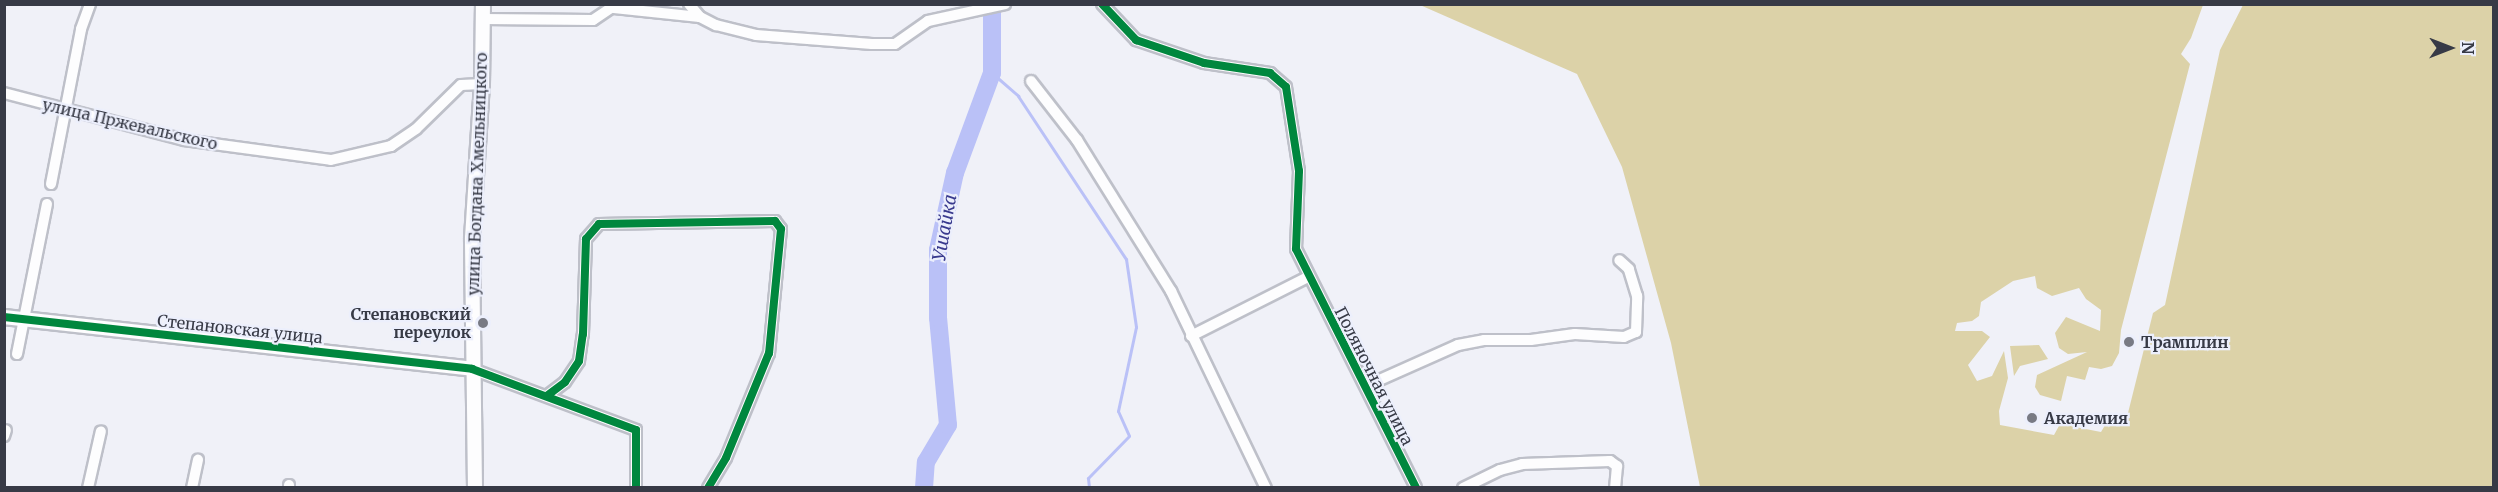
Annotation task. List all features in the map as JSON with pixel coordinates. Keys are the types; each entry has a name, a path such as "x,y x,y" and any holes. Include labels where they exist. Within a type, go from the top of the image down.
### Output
{"street":[{"path":"51,184 81,29 90,4"},
{"name":"улица Богдана Хмельницкого","path":"475,488 472,238 482,84 483,4"},
{"path":"689,4 700,17"},
{"path":"483,19 593,20 616,6 700,17 756,35 872,44 901,42 928,21 1005,4"},
{"name":"Поляночная улица","path":"1102,4 1136,40 1204,63 1270,73 1286,87 1299,171 1296,249 1308,277 1366,386 1416,488"},
{"path":"1030,81 1077,140 1127,215 1171,291 1266,488"},
{"name":"улица Пржевальского","path":"4,93 184,140 331,160 391,147 416,129 461,85 482,84"},
{"path":"17,354 47,204"},
{"path":"548,395 565,382 579,361 589,232 599,224 619,222 767,219 781,229 770,353 726,458 708,488"},
{"path":"1366,386 1458,345 1484,340 1531,340 1575,334 1624,338 1636,332 1637,296 1629,269 1618,260"},
{"path":"1191,336 1308,277"},
{"name":"Степановская улица","path":"4,317 472,369"},
{"path":"472,369 548,395 636,430 636,488"},
{"path":"88,488 101,431"},
{"path":"192,488 198,460"},
{"path":"1463,488 1500,470 1522,464 1614,462 1615,488"}],"shaded area":[{"path":"1420,5 2203,5 2191,38 2181,54 2190,64 2121,330 2119,353 2112,366 2101,369 2089,367 2085,380 2067,376 2061,401 2040,395 2035,387 2037,375 2087,352 2068,354 2059,348 2055,333 2066,317 2100,331 2101,310 2086,299 2079,288 2052,296 2037,288 2035,276 2013,281 1981,302 1979,316 1972,321 1957,323 1955,331 1982,331 1990,337 1968,365 1977,381 1992,376 2004,351 2008,378 1999,411 2000,425 2054,435 2060,424 2101,432 2107,422 2128,413 2153,313 2165,305 2220,50 2243,5 2493,5 2493,487 1700,487 1671,343 1622,167 1577,74"},
{"path":"2039,345 2048,359 2020,366 2014,376 2010,346"}],"waterway":[{"name":"Ушайка","path":"924,488 926,462 948,425 938,318 938,250 955,173 992,73 992,4"},
{"path":"992,73 1018,96 1126,259 1136,327 1118,411 1129,436 1088,478 1089,488"}],"cycle path":[{"path":"1102,4 1136,40 1204,63 1270,73 1286,87 1299,171 1296,249 1416,488"},
{"path":"548,395 565,382 579,361 583,334 586,239 599,224 775,221 781,229 769,353 726,458 708,488"},
{"path":"4,317 472,369 636,430 636,488"}],"place":[{"name":"Степановский переулок","path":"483,323"},
{"name":"Трамплин","path":"2129,342"},
{"name":"Академия","path":"2032,418"}]}
